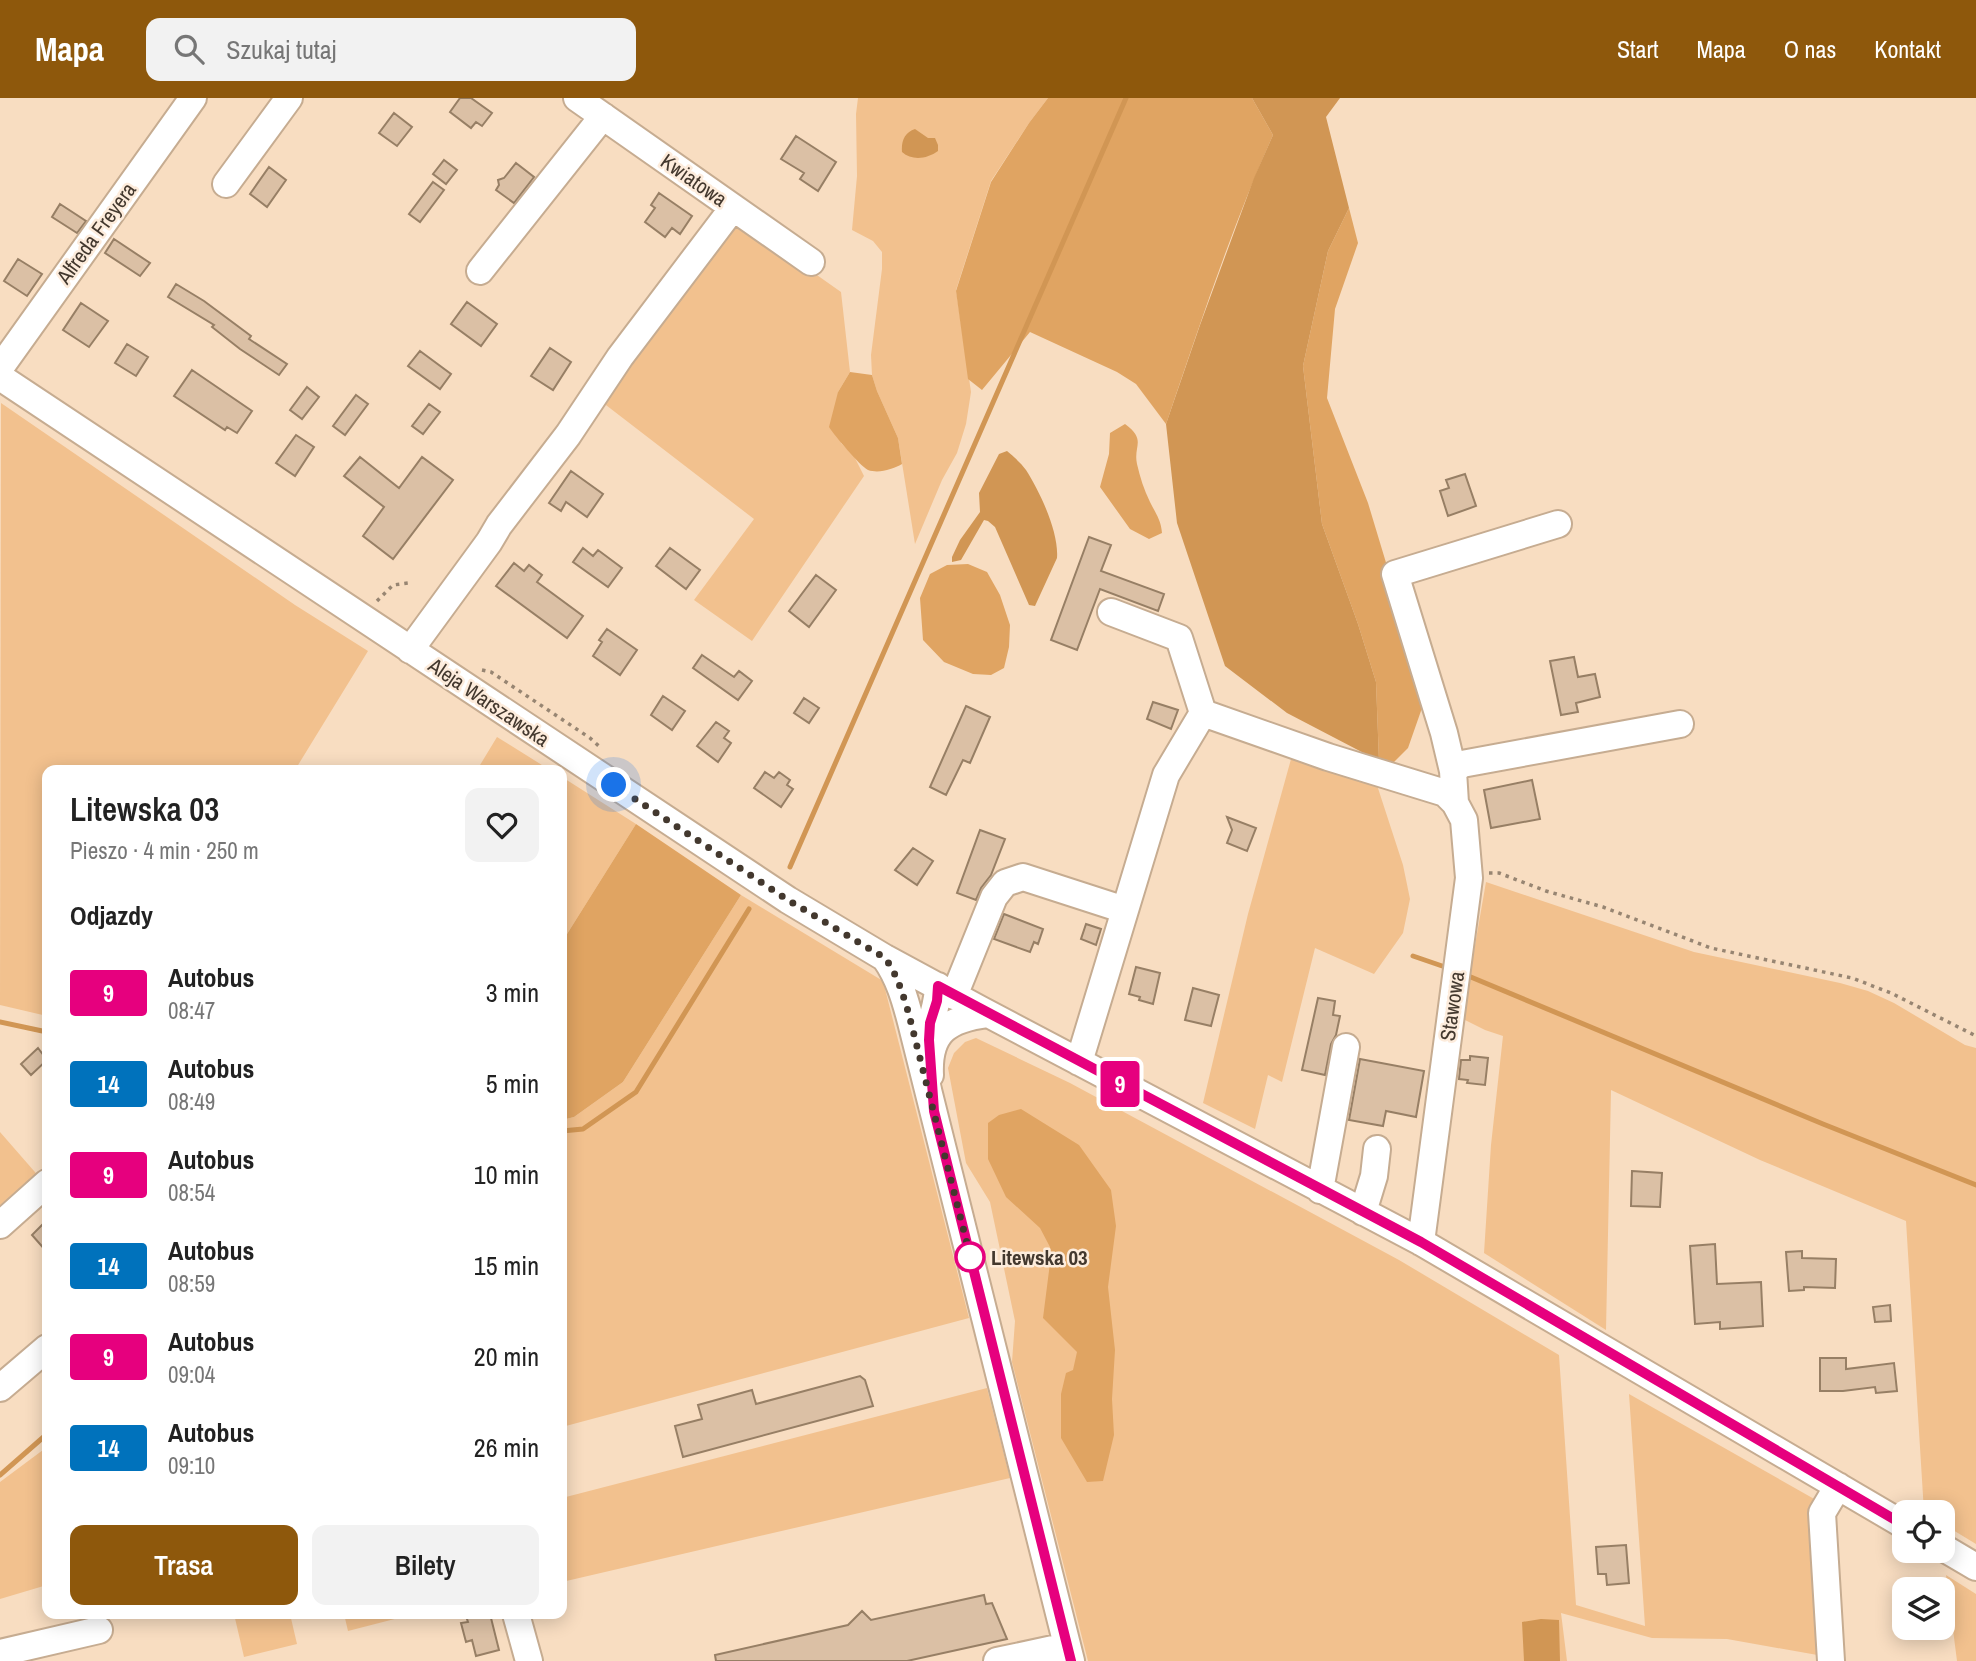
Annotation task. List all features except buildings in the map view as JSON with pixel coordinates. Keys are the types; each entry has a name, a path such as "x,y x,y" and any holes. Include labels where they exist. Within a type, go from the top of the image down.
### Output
{"street":[{"name":"Alfreda Freyera","path":"0,368 193,98"},
{"path":"226,184 289,98"},
{"name":"Kwiatowa","path":"577,98 811,262"},
{"path":"480,271 603,116"},
{"path":"410,650 731,207"},
{"name":"Aleja Warszawska","path":"0,378 788,900 885,958 987,1014 1421,1242 1892,1518"},
{"name":"Stawowa","path":"1421,1242 1469,878 1464,820 1455,803 1453,771 1444,733 1395,575 1558,524"},
{"path":"1079,1062 1166,775 1203,713 1179,638 1111,612"},
{"path":"1203,713 1328,757 1444,793 1455,803"},
{"path":"1453,771 1462,764 1680,724"},
{"path":"931,1052 930,1023 937,1001 946,991 994,897 1005,883 1023,877 1125,911"},
{"path":"885,958 901,986 914,1031 1069,1653 997,1661"},
{"path":"914,1031 922,997 927,991 946,991"},
{"path":"934,1111 929,1060 937,1035 944,1028 966,1017 987,1014"},
{"path":"1320,1190 1346,1047"},
{"path":"1363,1212 1374,1176 1377,1149"},
{"path":"0,1225 42,1187"},
{"path":"0,1388 42,1352"},
{"path":"1831,1661 1822,1513 1838,1486"},
{"path":"1955,1555 1976,1567"},
{"path":"517,1619 529,1661"},
{"path":"0,1653 99,1630"}],"path":[{"path":"368,595 377,601 393,585 408,583"},
{"path":"474,669 491,672 590,738 609,756"},
{"path":"1469,878 1499,873 1546,891 1604,907 1711,948 1852,978 1891,993 1976,1036"}],"shaded area":[{"path":"858,98 1048,98 991,181 956,290 971,392 966,424 957,453 942,480 915,544 898,438 872,375 871,355 882,252 873,241 852,230 857,176"},
{"path":"1048,98 1252,98 1273,135 1229,242 1166,424 1136,384 1117,372 1030,332 982,390 968,379 956,291 991,182"},
{"path":"1252,98 1340,98 1326,117 1349,208 1328,251 1303,366 1322,524 1376,682 1379,761 1287,713 1225,666 1177,523 1166,424 1254,178 1273,135"},
{"path":"915,129 928,138 935,138 938,151 920,158 910,157 902,152 904,138"},
{"path":"1349,208 1358,243 1335,309 1327,398 1368,503 1413,652 1422,708 1408,748 1392,764 1379,761 1376,682 1322,524 1303,366 1328,251"},
{"path":"736,218 841,292 850,372 838,392 841,443 854,456 864,476 752,641 694,600 754,519 602,402"},
{"path":"850,372 872,375 898,438 902,464 881,471 868,470 853,457 829,427 838,392"},
{"path":"1,403 295,605 368,651 298,765 42,765 42,1015 0,1005"},
{"path":"1125,424 1136,434 1139,474 1161,528 1162,533 1149,539 1130,529 1100,487 1109,454 1110,433"},
{"path":"1007,451 1026,470 1048,512 1055,536 1057,558 1035,606 1029,605 995,527 988,521 984,520 961,560 952,562 960,540 980,512 979,493 999,454"},
{"path":"968,564 987,572 1000,595 1010,625 1004,668 991,675 973,674 944,662 923,640 920,598 930,574 947,565"},
{"path":"497,737 542,765 480,765"},
{"path":"1293,752 1375,779 1403,865 1410,899 1403,933 1374,974 1315,948 1282,1082 1268,1075 1255,1129 1203,1103 1248,914"},
{"path":"567,780 636,824 567,934"},
{"path":"636,824 741,895 623,1082 574,1117 567,1119 567,934"},
{"path":"1486,882 1694,952 1868,991 1894,1003 1965,1045 1976,1048 1976,1544 1955,1531 1955,1500 1923,1500 1906,1221 1760,1160 1611,1090 1606,1330 1484,1253 1491,1145 1503,1036 1459,1017 1469,980"},
{"path":"741,895 883,981 969,1318 567,1426 567,1119 574,1117 623,1082"},
{"path":"976,1038 1070,1083 1399,1260 1559,1355 1576,1605 1645,1626 1629,1394 1816,1500 1823,1656 1727,1639 1652,1638 1561,1613 1567,1661 1088,1661 1012,1362 1015,1321 990,1202 966,1163 948,1068 954,1053 965,1042"},
{"path":"1021,1109 1079,1145 1111,1190 1116,1226 1108,1287 1115,1350 1112,1399 1114,1435 1103,1481 1087,1482 1061,1438 1061,1394 1066,1373 1073,1370 1077,1352 1043,1318 1050,1247 1040,1228 1006,1197 988,1159 988,1123 999,1115"},
{"path":"0,1132 41,1179 0,1216"},
{"path":"987,1388 1010,1478 567,1581 567,1497"},
{"path":"42,1451 42,1586 0,1599 0,1482"},
{"path":"1955,1581 1976,1594 1976,1661 1957,1661 1954,1640"},
{"path":"235,1619 291,1619 297,1644 244,1657"},
{"path":"345,1619 395,1619 348,1631"},
{"path":"1559,1620 1560,1661 1524,1661 1522,1622"}],"waterway":[{"path":"790,867 1126,98"},
{"path":"567,1131 583,1129 636,1092 749,909"},
{"path":"1413,956 1448,968"},
{"path":"1466,975 1976,1185"},
{"path":"0,1022 42,1031"},
{"path":"0,1475 42,1438"}],"bus line":[{"name":"9","path":"1071,1661 934,1111 929,1040 938,986 1421,1242 1892,1518"}],"place":[{"name":"Litewska 03","path":"970,1257"}],"route":[{"path":"614,785 788,900 885,958 901,986 914,1031 971,1259 970,1257"}]}
